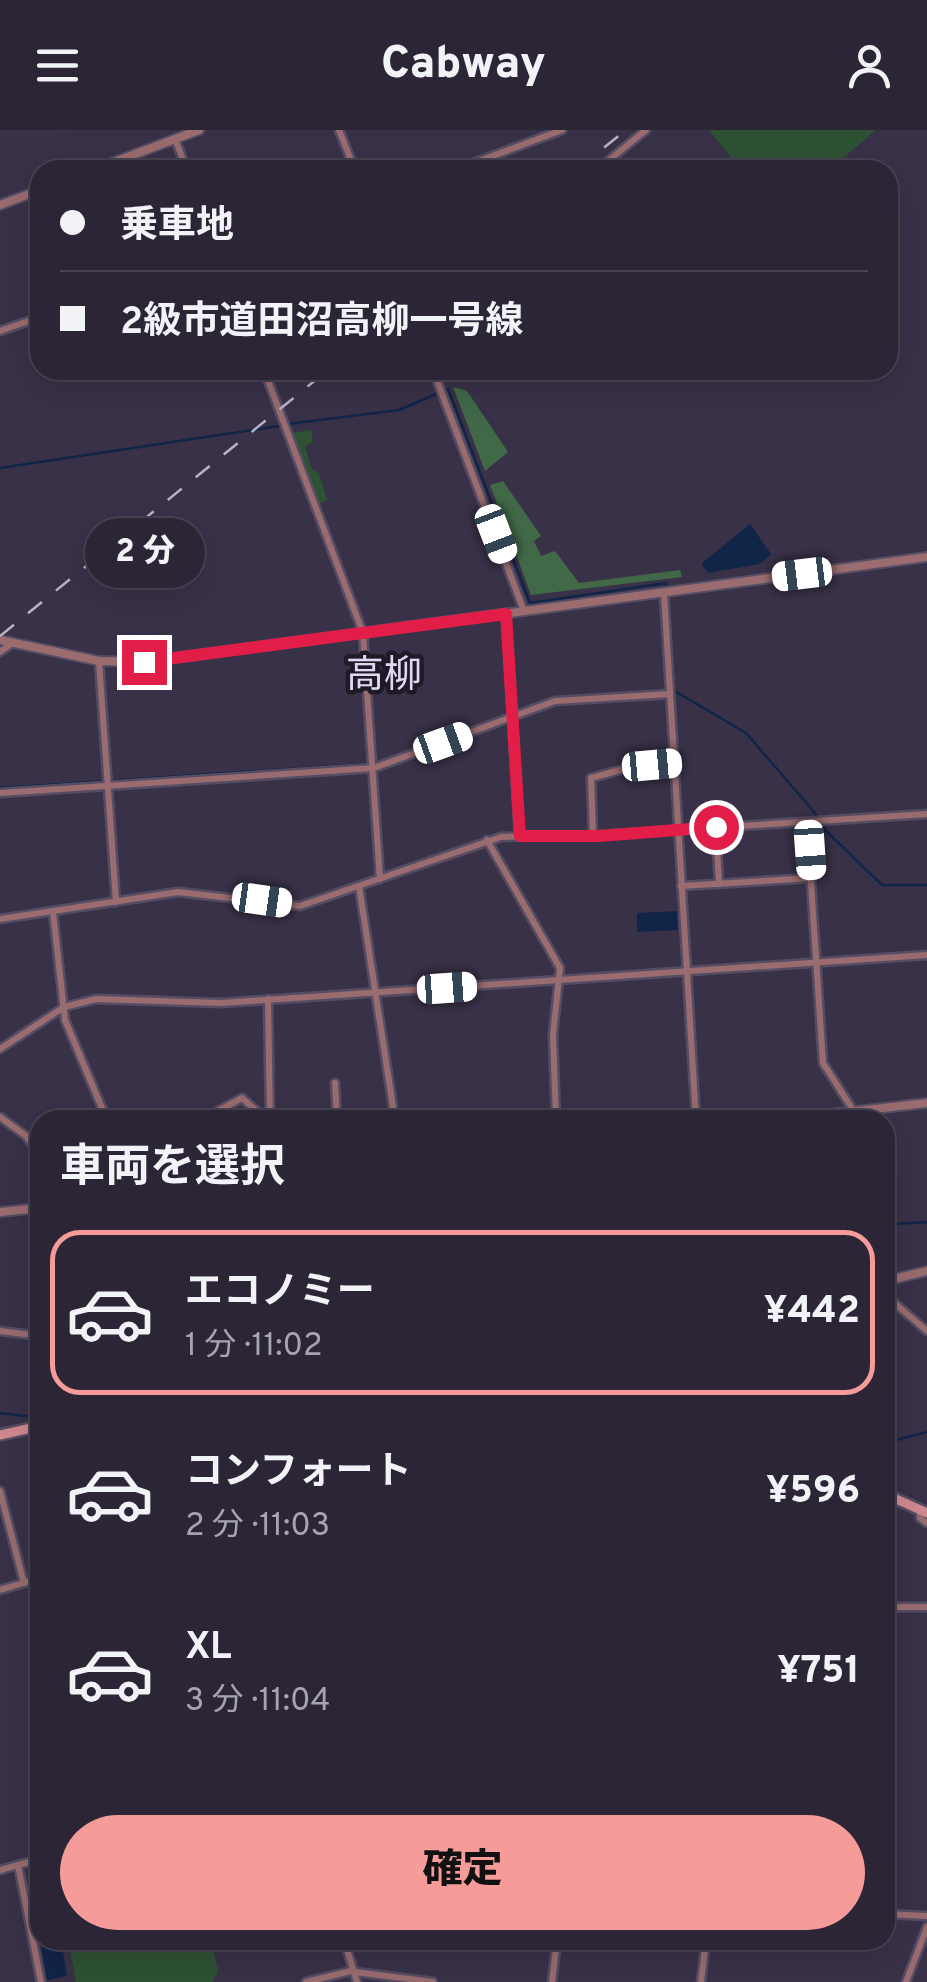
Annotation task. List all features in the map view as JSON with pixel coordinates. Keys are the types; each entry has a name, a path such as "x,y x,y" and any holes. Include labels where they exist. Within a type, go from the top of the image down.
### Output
{"main road":[{"path":"0,1434 30,1428"},
{"path":"895,1499 924,1512"}],"street":[{"path":"119,160 199,130"},
{"path":"339,130 351,160"},
{"path":"482,160 562,130"},
{"path":"609,160 645,130"},
{"path":"175,139 184,160"},
{"path":"0,204 30,194"},
{"path":"0,331 30,320"},
{"path":"268,380 363,633 380,880"},
{"path":"438,380 524,611"},
{"path":"0,640 98,661 144,662 927,557"},
{"path":"664,593 695,1110"},
{"path":"506,614 520,836"},
{"path":"0,652 11,644"},
{"path":"98,661 116,902"},
{"path":"0,792 374,768 555,701 670,694"},
{"path":"593,836 591,778 674,763"},
{"path":"0,919 178,892 300,906 487,840 520,836 593,836 927,814"},
{"path":"807,822 823,1062 851,1110"},
{"path":"716,827 719,884"},
{"path":"487,840 560,968 553,1035 556,1110"},
{"path":"681,886 812,878"},
{"path":"359,886 392,1110"},
{"path":"53,912 65,1020 103,1110"},
{"path":"0,1049 64,1006 96,999 221,1003 927,955"},
{"path":"268,999 268,1110"},
{"path":"335,1083 336,1110"},
{"path":"218,1110 242,1098 256,1110"},
{"path":"884,1110 927,1103"},
{"path":"0,1117 30,1141"},
{"path":"0,1212 30,1209"},
{"path":"895,1279 927,1271"},
{"path":"895,1303 927,1331"},
{"path":"0,1331 30,1335"},
{"path":"0,1491 24,1583"},
{"path":"924,1512 920,1518 927,1523"},
{"path":"0,1590 30,1581"},
{"path":"895,1607 927,1607"},
{"path":"0,1870 30,1862"},
{"path":"18,1865 30,1926"},
{"path":"895,1914 927,1916"},
{"path":"906,1982 927,1927"},
{"path":"35,1950 41,1982"},
{"path":"347,1950 356,1982"},
{"path":"552,1982 556,1950"},
{"path":"700,1982 705,1950"},
{"path":"306,1982 353,1972 433,1982"}],"green space":[{"path":"709,130 876,130 841,160 733,160"},
{"path":"453,387 467,391 508,452 485,471"},
{"path":"311,430 313,442 305,446 327,500 318,504 292,433"},
{"path":"503,481 541,536 534,541 541,556 555,551 579,583 680,570 682,577 531,595 490,485"},
{"path":"70,1950 213,1950 218,1971 213,1982 76,1982"}],"water":[{"path":"750,524 771,554 760,564 708,573 701,564"},
{"path":"677,911 678,930 637,932 637,913"},
{"path":"42,1950 63,1950 67,1976 47,1980"}],"waterway":[{"path":"288,424 399,410 448,389 530,603 666,583 666,588"},
{"path":"0,468 280,426"},
{"path":"527,708 558,697 673,690 746,733 815,813 824,829 882,885 927,885"},
{"path":"0,788 379,763"},
{"path":"895,1224 927,1222"},
{"path":"0,1413 30,1417"},
{"path":"895,1440 927,1432"}],"railway":[{"path":"588,160 626,130"},
{"path":"0,636 316,380"}],"district":[{"name":"高柳","path":"384,677"}],"route":[{"path":"144,662 506,614 520,836 599,836 716,827"}]}
